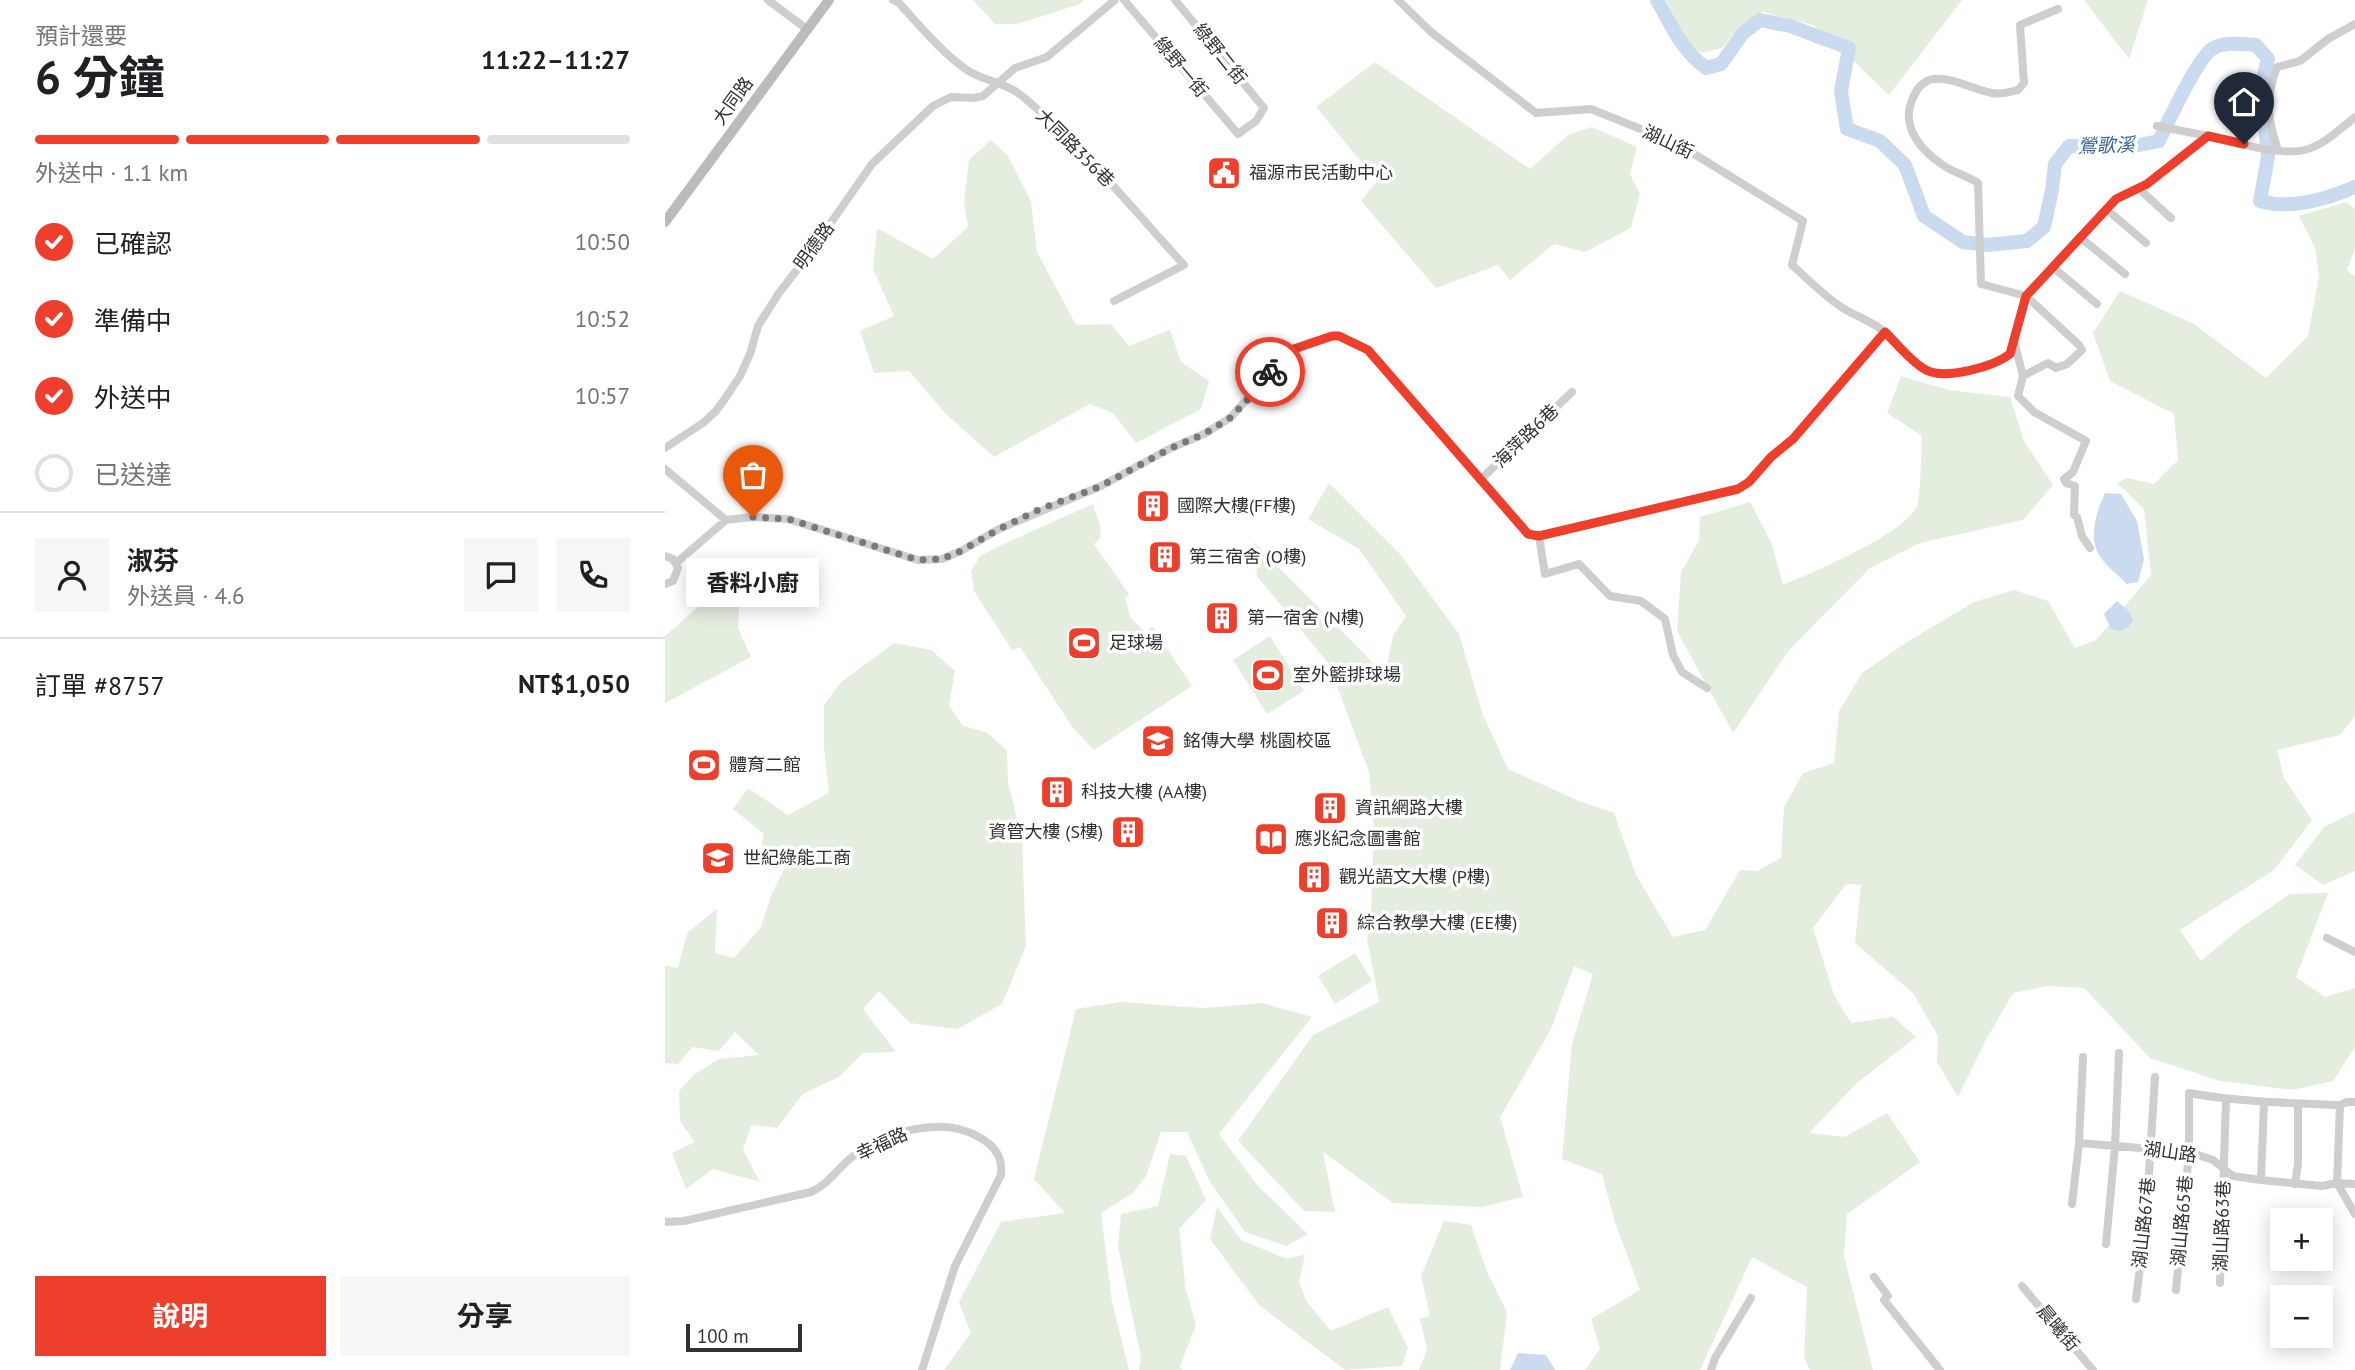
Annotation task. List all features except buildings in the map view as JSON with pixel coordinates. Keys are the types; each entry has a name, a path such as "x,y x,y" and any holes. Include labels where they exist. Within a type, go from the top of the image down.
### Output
{"street":[{"path":"768,0 808,30"},
{"name":"大同路","path":"665,222 828,0"},
{"name":"大同路356巷","path":"893,0 899,3 944,51 970,72 1017,92 1056,126 1184,265 1114,301"},
{"name":"明德路","path":"665,447 703,423 720,406 740,376 758,326 872,164 933,106 951,97 983,96 1015,68 1047,57 1115,0"},
{"name":"綠野一街","path":"1124,0 1238,134 1257,121 1264,108"},
{"name":"綠野二街","path":"1175,0 1264,108"},
{"name":"湖山街","path":"1398,0 1431,32 1536,113 1591,109 1678,144 1803,221 1792,265 1845,309 1885,332"},
{"path":"2023,376 2049,363 2056,368 2067,365 2082,350 2026,296 1981,284 1978,183 1941,165 1919,144 1907,117 1912,100 1921,85 1928,80 1958,82 1994,94 2018,90 2024,83 2020,25 2058,9"},
{"path":"2275,150 2268,114 2268,96 2277,67 2300,61 2328,39 2355,23"},
{"path":"2157,126 2294,152 2307,150 2325,141 2355,117"},
{"path":"665,584 676,577 676,563 726,520 753,517 788,519 918,560 942,559 1009,524 1101,486 1171,448 1204,434 1230,418 1291,350 1332,336 1339,336 1368,350 1528,534 1539,536 1738,489 1749,482 1771,457 1793,439 1885,332 1926,370 1945,374 1960,373 2003,359 2010,354 2026,296 2116,199 2147,184 2208,136"},
{"path":"2138,188 2171,218"},
{"path":"2106,209 2146,243"},
{"path":"2081,238 2125,274"},
{"path":"2054,268 2098,304"},
{"path":"2014,341 2023,376 2018,396 2034,412 2086,441 2074,472 2064,479 2066,483 2075,486 2074,515 2090,548"},
{"name":"海萍路6巷","path":"1480,480 1572,392"},
{"path":"665,468 726,520"},
{"path":"1539,536 1545,574 1579,564 1610,596 1641,601 1665,620 1673,655 1682,672 1707,688"},
{"path":"665,556 676,563"},
{"path":"2327,938 2355,952"},
{"path":"2106,1244 2115,1146 2119,1053"},
{"path":"2073,1204 2083,1057"},
{"name":"湖山路67巷","path":"2136,1299 2146,1221 2155,1077"},
{"name":"湖山路65巷","path":"2176,1290 2189,1152 2189,1093 2225,1100"},
{"path":"2225,1100 2340,1105 2355,1102"},
{"name":"湖山路63巷","path":"2220,1283 2225,1100"},
{"path":"2260,1180 2264,1102"},
{"path":"2295,1184 2298,1164 2298,1104"},
{"path":"2340,1105 2337,1183 2355,1214"},
{"name":"幸福路","path":"665,1222 684,1221 811,1192 829,1181 854,1156 903,1132 940,1126 966,1129 992,1144 1002,1162 1001,1175 955,1266 922,1370"},
{"name":"湖山路","path":"2079,1143 2189,1152 2213,1160 2234,1176 2260,1180 2322,1186 2355,1184"},
{"path":"1874,1277 1888,1296 1884,1300 1940,1370"},
{"name":"晨曦街","path":"2022,1286 2093,1370"},
{"path":"1711,1370 1725,1339 1751,1298"}],"green space":[{"path":"973,0 1084,0 1080,4 1017,24 995,24"},
{"path":"1666,0 1962,0 1889,95 1813,25 1763,12 1740,26 1722,48 1701,53 1687,43"},
{"path":"2084,0 2148,0 2129,59"},
{"path":"1375,62 1530,169 1568,135 1592,127 1637,147 1630,174 1640,194 1631,228 1585,252 1554,244 1510,280 1498,265 1436,288 1361,201 1377,181 1316,107"},
{"path":"991,140 1008,156 1031,201 1037,252 1076,325 1111,324 1129,346 1170,330 1181,362 1209,381 1201,409 1136,443 1113,413 1090,404 994,457 945,413 909,371 874,373 860,331 894,316 873,269 877,228 933,259 968,227 964,202 969,160"},
{"path":"2346,202 2355,209 2355,249 2347,270 2355,277 2355,716 2340,735 2277,750 2284,778 2312,820 2274,870 2180,930 2201,961 2239,929 2290,894 2328,893 2296,977 2325,997 2355,988 2355,1047 2333,1081 2292,1090 2220,1081 2150,1058 2084,988 2048,986 2013,993 1958,1097 1937,1062 1938,1036 1913,993 1855,943 1861,885 1846,884 1813,928 1834,995 1851,1023 1893,1017 1916,1037 1857,1083 1809,1133 1844,1137 1887,1113 1920,1162 1847,1214 1844,1256 1873,1370 1810,1370 1804,1357 1807,1287 1752,1257 1700,1370 1585,1370 1600,1349 1591,1319 1640,1290 1615,1222 1602,1174 1562,1159 1572,1044 1593,974 1574,966 1551,1029 1500,1117 1523,1197 1482,1207 1393,1203 1323,1152 1335,1212 1304,1211 1238,1141 1313,1035 1379,1002 1367,939 1371,911 1374,827 1369,772 1329,664 1257,576 1254,542 1385,675 1393,636 1406,616 1359,549 1308,519 1329,483 1400,554 1459,634 1483,715 1508,769 1579,801 1614,813 1636,875 1673,937 1705,930 1740,870 1757,871 1781,858 1784,807 1803,773 1834,763 1839,711 1862,673 1974,602 2014,590 2048,601 2075,648 2096,640 2151,575 2144,509 2117,483 2127,478 2154,484 2178,460 2174,414 2110,381 2093,333 2120,291 2194,324 2266,378 2308,336 2319,276 2315,248 2299,216"},
{"path":"1901,376 1949,390 2010,397 2024,441 2053,485 2023,520 1920,543 1870,568 1789,650 1733,733 1677,631 1681,572 1699,541 1700,517 1750,502 1772,544 1783,585 1856,552 1895,528 1909,517 1917,506 1921,472 1922,436 1887,413"},
{"path":"1093,504 1101,537 1094,544 1130,596 1125,597 1130,617 1146,633 1152,626 1192,686 1094,750 1073,728 1020,647 1012,650 974,591 971,571 980,556"},
{"path":"747,564 740,591 738,628 751,657 665,703 665,636"},
{"name":"室外籃排球場","path":"1270,636 1304,691 1267,714 1233,660"},
{"path":"894,643 931,650 955,671 949,705 963,726 986,732 1007,750 1008,782 1022,840 1026,946 1002,1004 957,1029 910,1023 879,991 863,1009 896,1052 863,1053 839,1077 803,1094 777,1128 751,1125 743,1150 760,1182 713,1169 686,1189 672,1153 695,1142 680,1121 679,1091 695,1074 719,1059 759,1055 735,1032 719,1051 692,1047 678,1064 665,1063 665,966 678,968 687,933 717,909 715,953 734,958 761,927 772,893 785,868 761,849 764,834 733,809 748,788 788,815 829,793 824,747 824,705 840,683"},
{"path":"2355,812 2355,871 2323,885 2295,865 2324,827"},
{"path":"1355,953 1372,981 1335,1004 1318,976"},
{"path":"1120,1002 1204,1008 1262,1003 1312,1017 1219,1134 1258,1186 1308,1234 1286,1246 1245,1232 1210,1182 1187,1132 1161,1132 1146,1176 1133,1193 1101,1213 1112,1302 1129,1370 944,1370 971,1333 959,1302 1001,1222 1065,1213 1034,1179 1076,1009"},
{"path":"1170,1154 1186,1156 1206,1200 1179,1229 1186,1290 1196,1325 1180,1366 1182,1370 1139,1370 1141,1357 1118,1247 1121,1214 1158,1206"},
{"path":"1217,1207 1241,1240 1287,1259 1305,1254 1299,1282 1307,1302 1331,1331 1388,1307 1408,1348 1402,1366 1345,1370 1259,1305 1210,1239"},
{"path":"1444,1221 1471,1225 1487,1272 1507,1312 1500,1370 1419,1370 1427,1350 1420,1319 1430,1316 1421,1276"}],"water":[{"path":"2105,493 2121,494 2137,521 2144,559 2138,582 2127,584 2105,562 2096,548 2095,524"},
{"path":"2117,601 2129,611 2133,620 2120,631 2111,629 2104,614"},
{"path":"1518,1353 1546,1355 1555,1370 1510,1370"}],"waterway":[{"name":"鶯歌溪","path":"1657,0 1684,46 1706,68 1721,64 1743,33 1760,20 1790,26 1849,48 1841,91 1847,129 1880,141 1905,165 1924,216 1963,242 1987,245 2027,241 2044,227 2055,164 2069,146 2129,147 2159,141 2183,92 2206,55 2217,46 2228,44 2256,45 2268,59 2261,87 2268,157 2260,201 2296,204 2333,196 2355,187"}],"way so far":[{"path":"753,517 788,519 817,526 918,560 942,559 1038,510 1101,486 1171,448 1204,434 1230,418 1270,372"}],"place":[{"name":"福源市民活動中心","path":"1224,173"},
{"name":"國際大樓(FF樓)","path":"1153,506"},
{"name":"香料小廚","path":"753,517"},
{"name":"第三宿舍 (O樓)","path":"1165,557"},
{"name":"第一宿舍 (N樓)","path":"1222,618"},
{"name":"足球場","path":"1084,643"},
{"name":"室外籃排球場","path":"1268,675"},
{"name":"銘傳大學 桃園校區","path":"1158,741"},
{"name":"體育二館","path":"704,765"},
{"name":"科技大樓 (AA樓)","path":"1057,792"},
{"name":"資訊網路大樓","path":"1330,808"},
{"name":"資管大樓 (S樓)","path":"1128,832"},
{"name":"應兆紀念圖書館","path":"1271,839"},
{"name":"世紀綠能工商","path":"718,858"},
{"name":"觀光語文大樓 (P樓)","path":"1314,877"},
{"name":"綜合教學大樓 (EE樓)","path":"1332,923"}],"route":[{"path":"1270,372 1291,350 1332,336 1339,336 1368,350 1528,534 1539,536 1738,489 1749,482 1771,457 1793,439 1885,332 1926,370 1945,374 1960,373 2003,359 2010,354 2026,296 2116,199 2147,184 2208,136 2244,144"}]}
